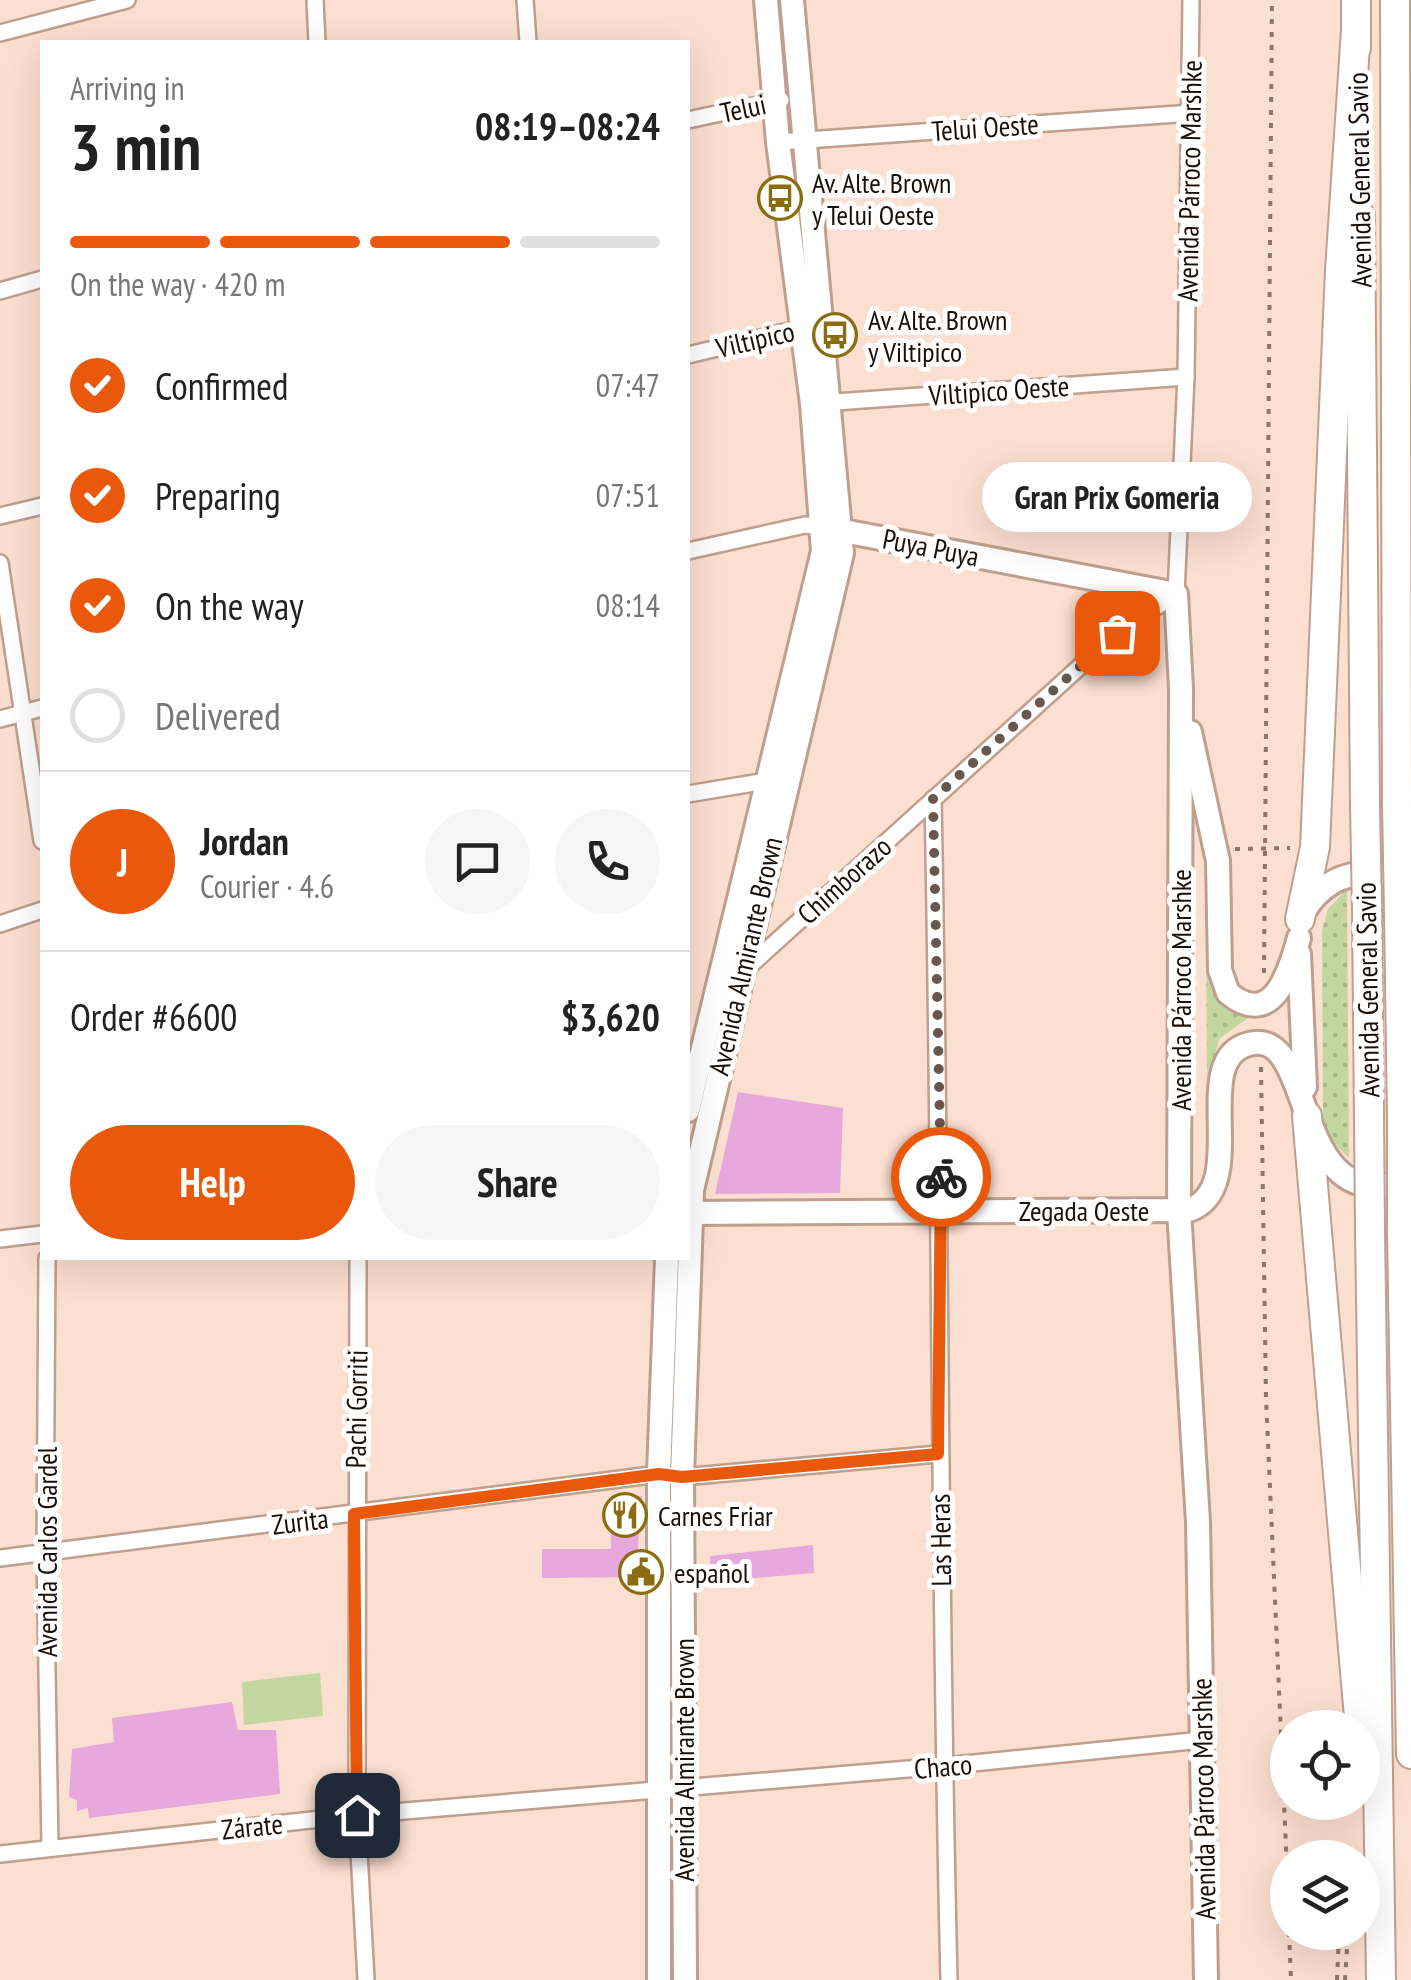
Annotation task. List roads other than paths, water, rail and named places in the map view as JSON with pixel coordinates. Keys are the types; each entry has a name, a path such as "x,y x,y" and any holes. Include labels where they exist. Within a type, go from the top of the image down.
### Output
{"highway":[{"name":"Avenida General Savio","path":"1356,0 1379,1840"},
{"name":"Avenida General Savio","path":"1395,0 1398,805 1411,1754"},
{"path":"1300,928 1315,847 1340,270 1356,30"},
{"path":"1396,46 1411,180"},
{"path":"1306,1116 1358,1710"},
{"name":"Avenida General Savio","path":"1380,1950 1380,1980"}],"main road":[{"name":"Avenida Almirante Brown","path":"690,1103 842,553 832,528 813,326 803,139 787,99 766,0"},
{"name":"Avenida Almirante Brown","path":"792,0 787,99 778,142 813,326"},
{"name":"Puya Puya","path":"832,528 1176,594"},
{"name":"Avenida Párroco Marshke","path":"1176,594 1181,689 1179,1210 1198,1522 1206,1980"},
{"path":"1181,689 1216,847 1222,984 1241,1002 1263,1002 1284,984 1300,928 1320,890 1343,876 1385,873 1411,880"},
{"name":"Avenida Almirante Brown","path":"690,1199 693,1159 742,974 777,779"},
{"path":"1300,928 1306,1116"},
{"path":"1179,1210 1198,1206 1214,1190 1223,1070 1236,1051 1261,1042 1275,1046 1288,1060 1320,1150 1344,1175 1378,1185 1411,1180"},
{"name":"Zegada Oeste","path":"690,1212 1179,1210"},
{"name":"Avenida Almirante Brown","path":"667,1260 670,1475 684,1786 685,1980"},
{"name":"Avenida Almirante Brown","path":"658,1980 659,1787 670,1475 686,1260"}],"street":[{"path":"0,34 127,0"},
{"path":"315,0 318,40"},
{"path":"525,0 528,40"},
{"name":"Avenida Párroco Marshke","path":"1176,594 1186,376 1191,0"},
{"name":"Telui","path":"690,120 787,99"},
{"name":"Telui Oeste","path":"778,142 1192,113"},
{"path":"0,290 40,280"},
{"name":"Viltipico","path":"690,355 813,326"},
{"name":"Viltipico Oeste","path":"821,403 1186,376"},
{"path":"0,516 40,506"},
{"name":"Puya Puya","path":"690,551 804,525 832,528"},
{"path":"0,563 40,827"},
{"name":"Chimborazo","path":"718,998 1117,633 1176,594"},
{"path":"0,720 40,708"},
{"path":"690,794 777,779"},
{"name":"Las Heras","path":"933,799 941,1211 938,1454 949,1980"},
{"path":"0,924 40,911"},
{"path":"0,1239 40,1234"},
{"name":"Avenida Carlos Gardel","path":"47,1260 44,1554 50,1846"},
{"name":"Pachi Gorriti","path":"358,1260 354,1514 357,1815 366,1980"},
{"name":"Zurita","path":"0,1558 670,1475 938,1454"},
{"name":"Chaco","path":"684,1786 944,1766 1202,1740"},
{"name":"Zárate","path":"0,1854 357,1815 684,1786"}],"place":[{"name":"Av. Alte. Brown y Telui Oeste","path":"780,198"},
{"name":"Av. Alte. Brown y Viltipico","path":"835,335"},
{"name":"Gran Prix Gomeria","path":"1117,633"},
{"name":"Carnes Friar","path":"625,1515"},
{"name":"español","path":"641,1572"}]}
